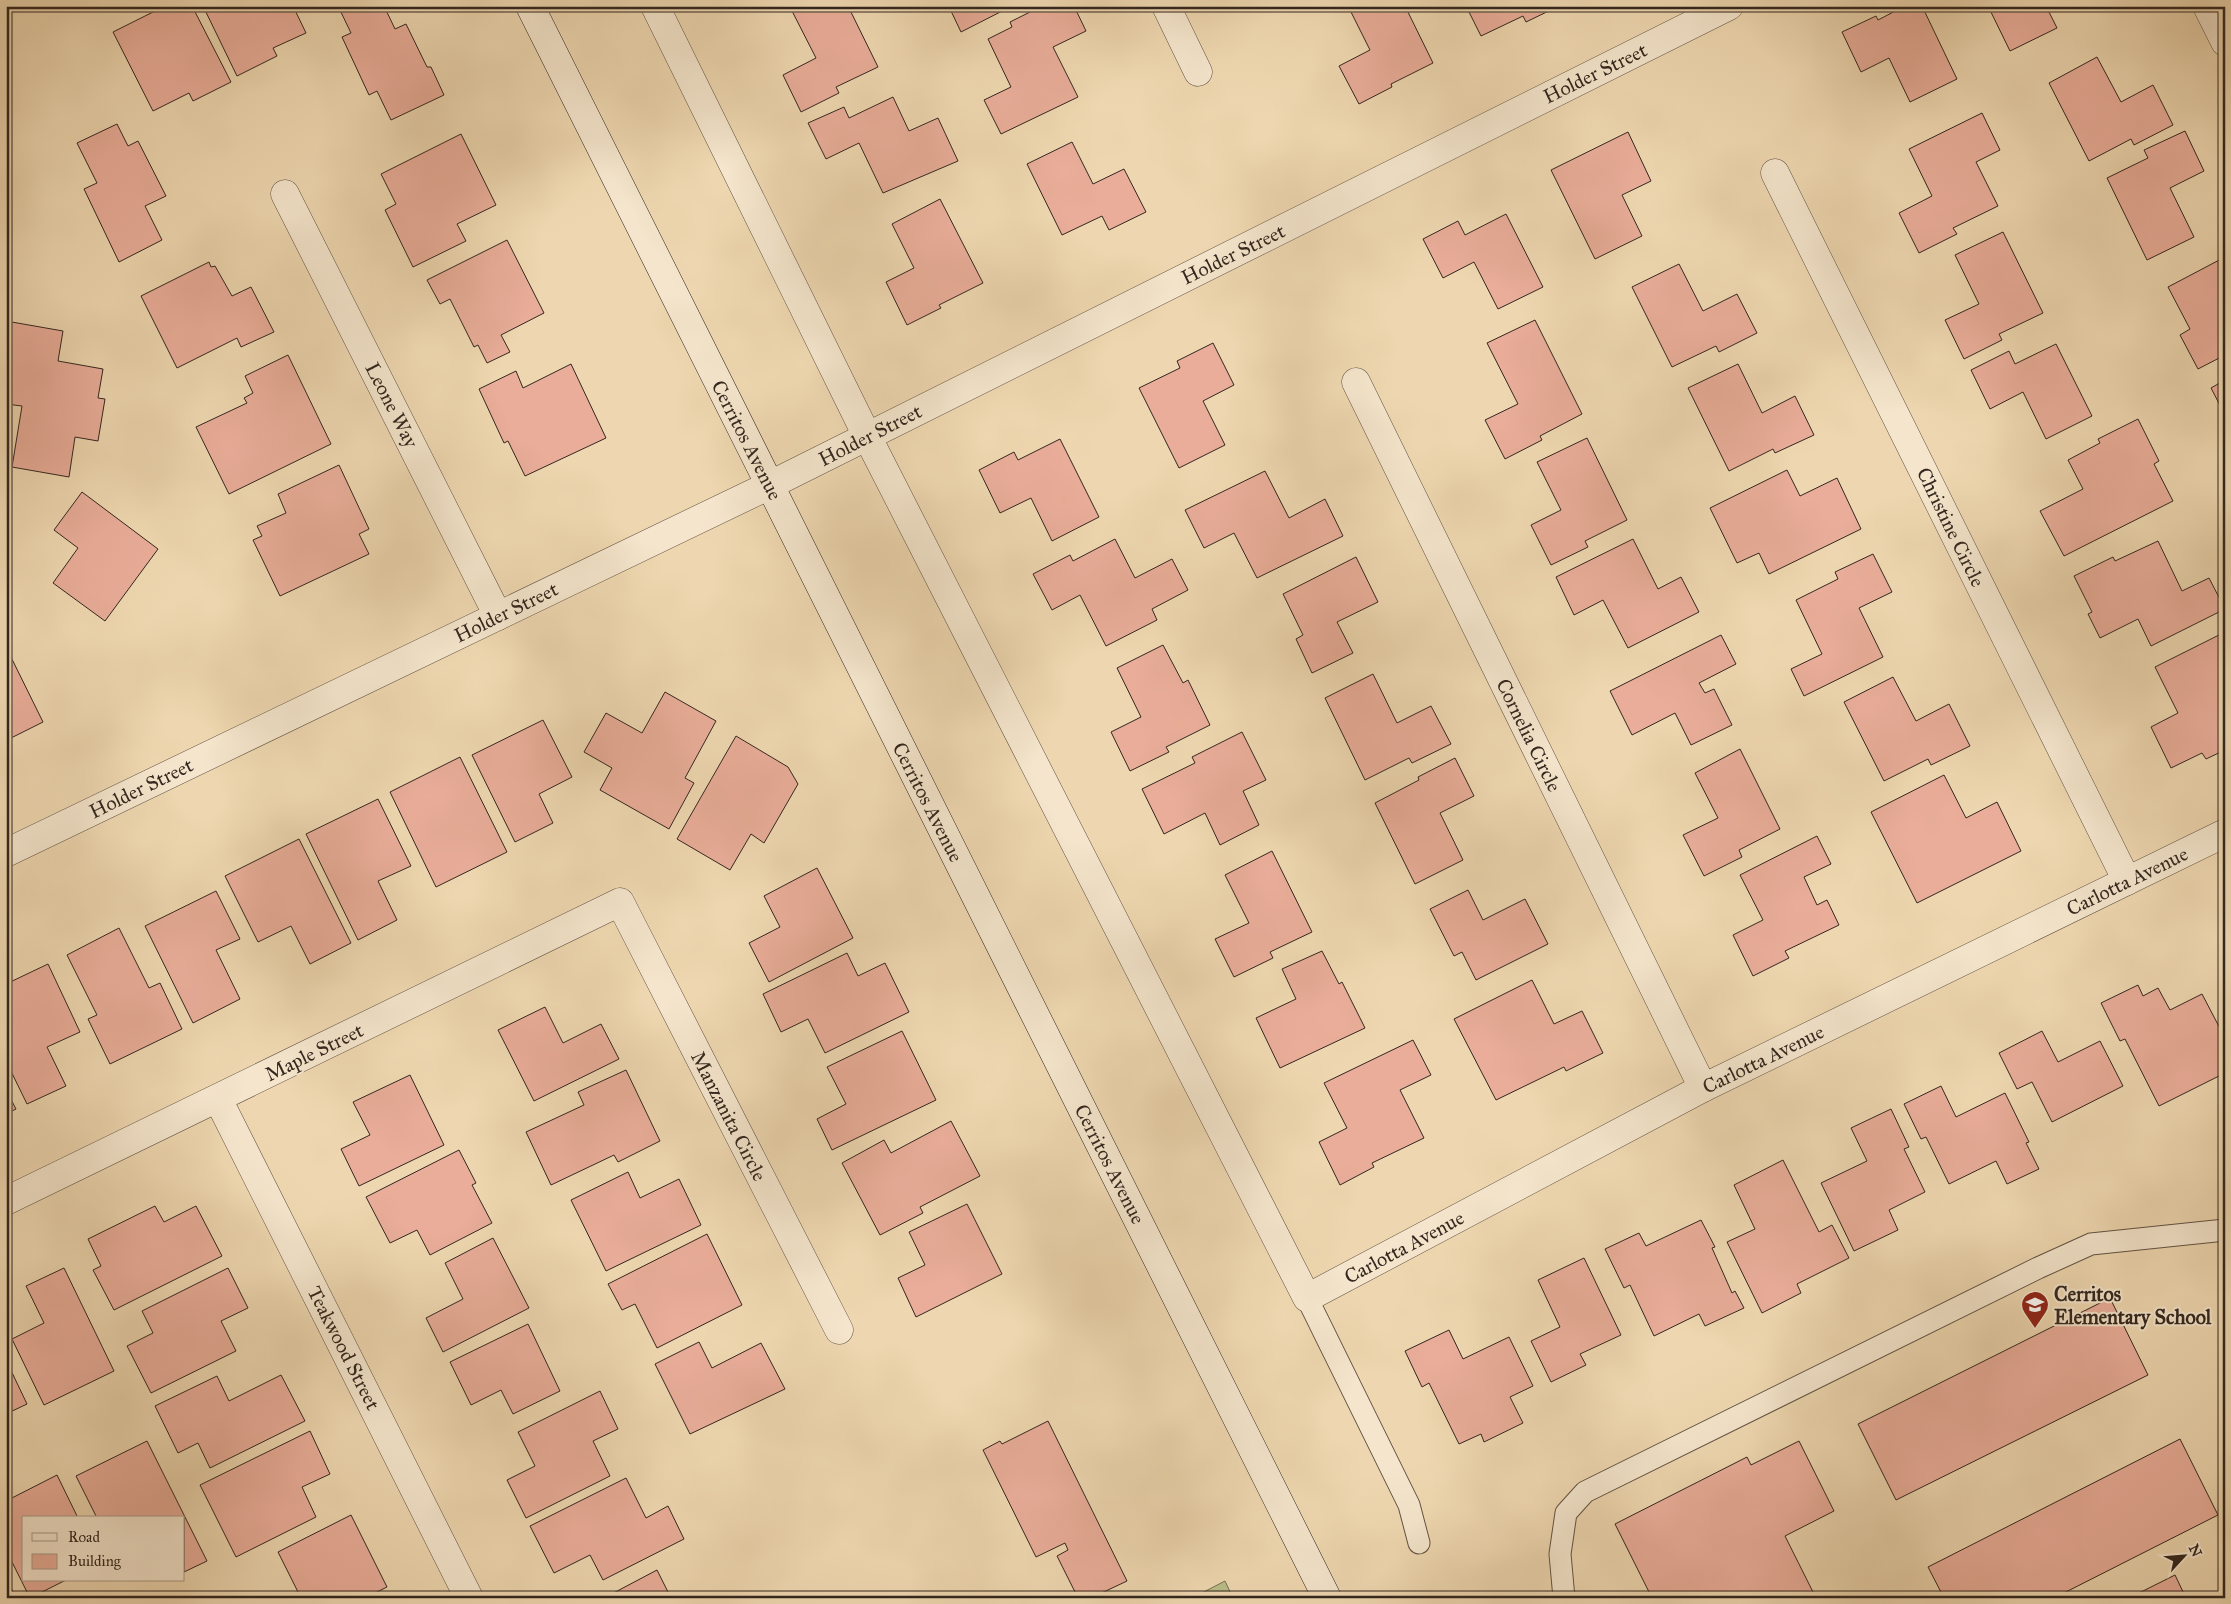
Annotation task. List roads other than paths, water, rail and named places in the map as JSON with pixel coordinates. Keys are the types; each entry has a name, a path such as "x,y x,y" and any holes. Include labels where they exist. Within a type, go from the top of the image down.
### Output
{"street":[{"name":"Cerritos Avenue","path":"530,6 1328,1598"},
{"path":"654,6 867,436 1307,1298"},
{"path":"1166,6 1198,72"},
{"name":"Holder Street","path":"6,853 770,485 1729,6"},
{"path":"2207,6 2225,42"},
{"name":"Christine Circle","path":"1774,173 2127,881"},
{"name":"Leone Way","path":"285,194 498,616"},
{"name":"Cornelia Circle","path":"1356,382 1703,1088"},
{"name":"Carlotta Avenue","path":"1307,1298 1703,1088 2225,833"},
{"name":"Maple Street","path":"6,1201 620,902"},
{"name":"Manzanita Circle","path":"620,902 839,1330"},
{"name":"Teakwood Street","path":"218,1099 469,1598"}],"lane":[{"path":"1564,1598 1560,1554 1566,1513 1585,1492 2038,1268 2091,1244 2225,1230"},
{"path":"1307,1298 1408,1505 1419,1543"}],"place":[{"name":"Cerritos Elementary School","path":"2035,1329"}]}
